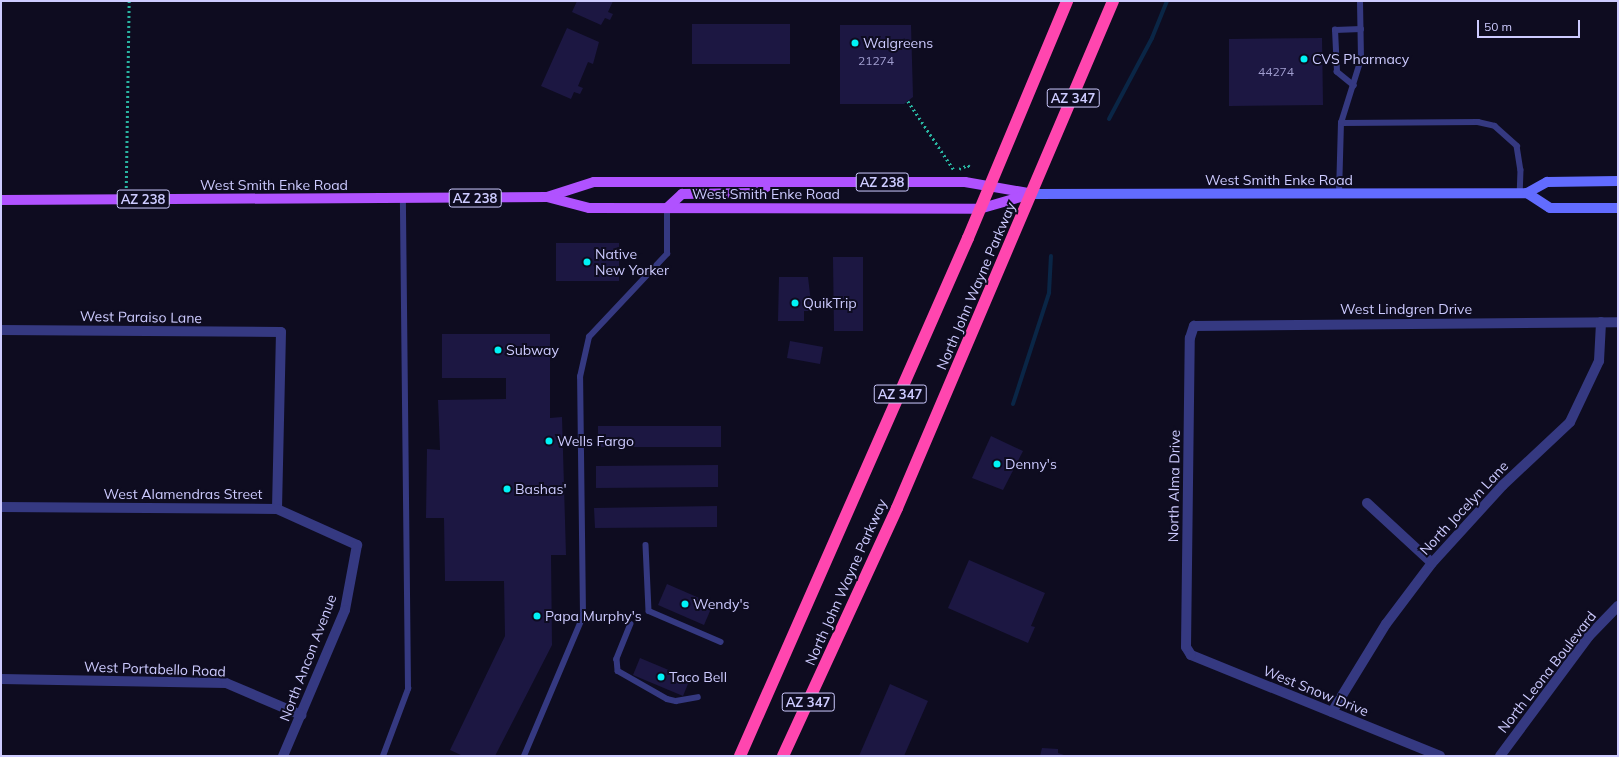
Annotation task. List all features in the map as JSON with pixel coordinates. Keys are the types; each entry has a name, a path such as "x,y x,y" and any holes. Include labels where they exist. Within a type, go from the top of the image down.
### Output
{"highway":[{"name":"AZ 347","path":"741,756 989,186 1067,1"},
{"name":"North John Wayne Parkway","path":"783,756 897,508 1113,1"}],"main road":[{"name":"West Smith Enke Road","path":"548,197 594,182 965,182 1031,194"},
{"path":"667,208 682,194 757,193 774,182"},
{"name":"West Smith Enke Road","path":"1,200 403,199 548,197 589,208 979,209 1031,194"}],"street":[{"name":"West Smith Enke Road","path":"1031,194 1339,195 1523,193 1547,182 1618,181"},
{"path":"1523,193 1550,208 1618,208"},
{"name":"North Jocelyn Lane","path":"1332,712 1386,624 1432,563 1503,485 1570,422 1599,361 1601,322"},
{"name":"West Lindgren Drive","path":"1194,326 1618,322"},
{"name":"North Alma Drive","path":"1186,647 1190,338 1194,326"},
{"name":"West Paraiso Lane","path":"1,330 281,332 277,509"},
{"path":"1367,503 1432,563"},
{"name":"West Alamendras Street","path":"1,507 277,509 357,545"},
{"name":"North Ancon Avenue","path":"283,756 345,610 357,545"},
{"name":"North Leona Boulevard","path":"1500,756 1584,642 1618,606"},
{"name":"West Snow Drive","path":"1186,647 1191,655 1440,756"},
{"name":"West Portabello Road","path":"1,679 226,683 301,715"}],"lane":[{"path":"1339,195 1342,123 1361,59 1360,1"},
{"path":"1354,86 1338,72 1335,30 1361,29"},
{"path":"1342,123 1478,122 1495,126 1517,146 1522,170 1523,193"},
{"path":"382,756 408,689 403,199"},
{"path":"524,756 582,616 580,377 589,337 667,254 667,208"},
{"path":"646,545 649,611 721,642"},
{"path":"631,624 617,659 618,671 667,699 676,701 698,696"}],"path":[{"path":"126,199 129,1"},
{"path":"908,101 953,170 968,164 972,168"}],"building":[{"path":"577,1 613,1 608,12 613,14 610,20 605,18 601,25 572,12"},
{"path":"692,24 790,24 790,64 692,64"},
{"name":"Walgreens","path":"840,25 911,25 913,97 904,104 840,104"},
{"path":"567,28 599,42 593,64 588,62 578,86 583,88 580,94 574,92 571,99 541,86"},
{"name":"CVS Pharmacy","path":"1322,38 1323,105 1229,106 1229,39"},
{"name":"Native New Yorker","path":"556,243 619,243 619,281 556,281"},
{"path":"833,257 863,257 863,331 834,331"},
{"name":"QuikTrip","path":"779,277 808,277 812,311 804,311 804,321 778,321"},
{"path":"442,334 550,334 550,418 562,417 566,555 551,555 552,645 495,756 463,756 450,750 505,636 504,581 445,581 444,518 426,518 427,449 440,450 438,400 506,399 506,378 442,378"},
{"path":"790,341 823,347 820,364 787,358"},
{"path":"598,426 721,426 721,447 598,447"},
{"name":"Denny's","path":"991,436 1023,451 1003,490 972,478"},
{"path":"718,465 718,487 596,488 596,466"},
{"path":"717,506 717,527 595,528 594,508"},
{"path":"969,560 1045,593 1031,626 1035,627 1028,643 948,608"},
{"name":"Wendy's","path":"667,584 713,604 704,625 658,605"},
{"name":"Taco Bell","path":"640,658 690,679 683,696 633,675"},
{"path":"890,684 928,701 904,756 859,756"},
{"path":"1042,748 1058,749 1058,753 1067,756 1040,756"}],"waterway":[{"path":"1109,119 1152,38 1167,1"},
{"path":"1013,404 1049,293 1051,256"}],"place":[{"name":"Walgreens","path":"855,43"},
{"name":"CVS Pharmacy","path":"1304,59"},
{"name":"Native New Yorker","path":"587,262"},
{"name":"QuikTrip","path":"795,303"},
{"name":"Subway","path":"498,350"},
{"name":"Wells Fargo","path":"549,441"},
{"name":"Denny's","path":"997,464"},
{"name":"Bashas'","path":"507,489"},
{"name":"Wendy's","path":"685,604"},
{"name":"Papa Murphy's","path":"537,616"},
{"name":"Taco Bell","path":"661,677"}]}
